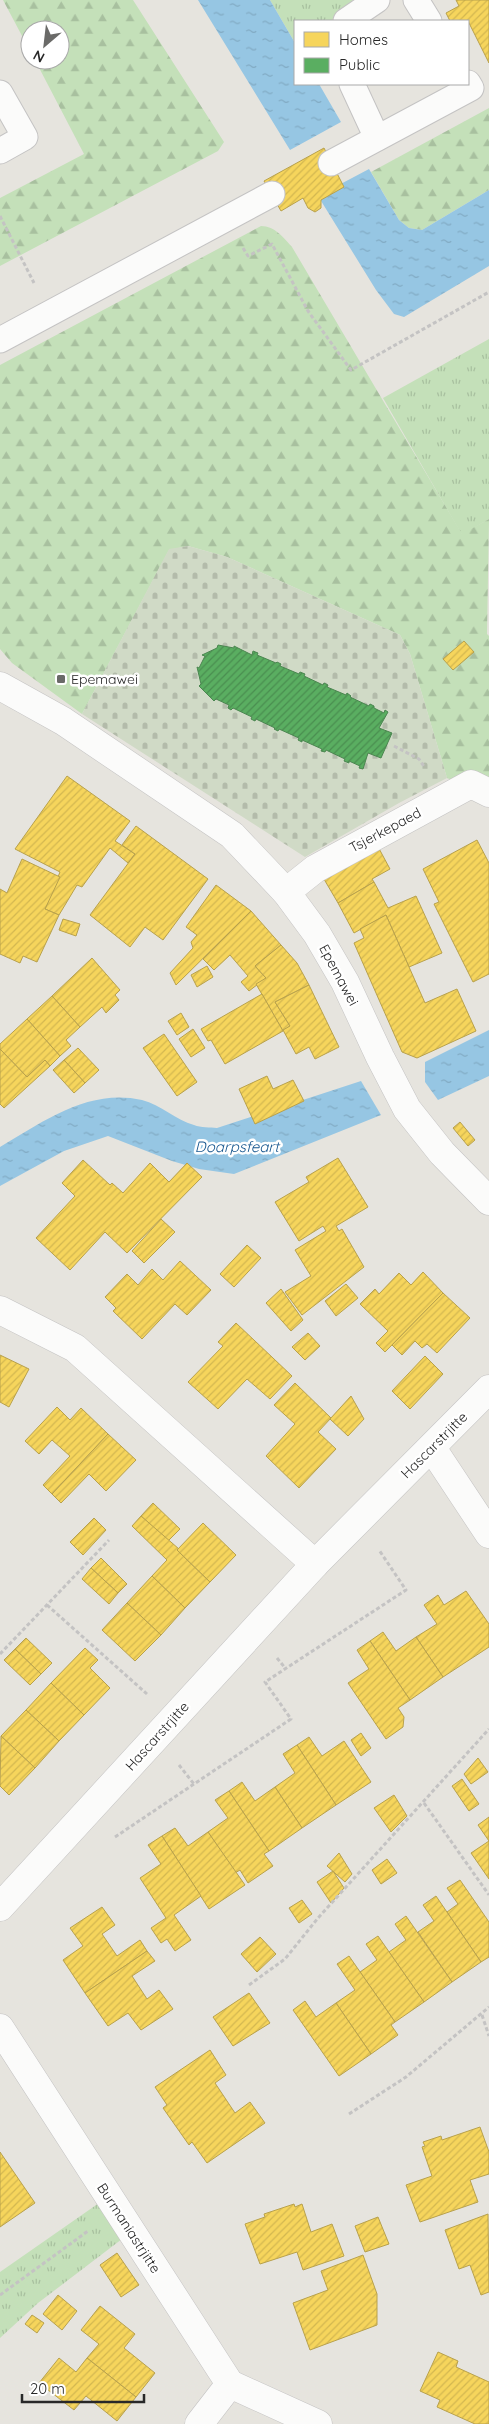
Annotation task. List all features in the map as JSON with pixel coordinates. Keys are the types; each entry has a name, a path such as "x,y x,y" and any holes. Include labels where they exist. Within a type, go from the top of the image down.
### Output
{"street":[{"name":"Epemawei","path":"0,686 63,721 232,835 286,892 317,934 345,982 407,1109 442,1153 489,1201"},
{"name":"Tsjerkepaed","path":"286,892 315,869 471,784 489,793"},
{"path":"0,1310 75,1348 315,1564"},
{"name":"Hascarstrjitte","path":"0,1907 315,1564 489,1389"},
{"path":"432,1448 489,1534"},
{"name":"Burmaniastrjitte","path":"0,2028 230,2384"},
{"path":"199,2424 230,2384 318,2424"}],"lane":[{"path":"348,20 378,0"},
{"path":"416,0 428,20"},
{"path":"352,85 377,138"},
{"path":"332,163 471,88 469,85"},
{"path":"0,93 24,137 0,151"},
{"path":"0,340 272,194"}],"path":[{"path":"0,216 49,312"},
{"path":"226,218 248,256 272,244 308,311 351,370 489,292"},
{"path":"75,1825 103,1845 291,1719 265,1682 406,1590 358,1520"},
{"path":"0,1654 109,1540"},
{"path":"47,1605 174,1718"},
{"path":"249,1986 285,1959 318,1918 489,1730"},
{"path":"424,1803 489,1895"},
{"path":"348,2114 406,2077 489,2007"},
{"path":"482,2014 489,2036"},
{"path":"0,2294 117,2210"}],"green space":[{"path":"3,0 133,0 224,142 218,151 0,266 0,198 84,154 40,70 70,70 70,20 20,20 20,32"},
{"path":"270,0 353,0 332,20 294,20 294,41"},
{"path":"489,108 489,190 422,230 409,228 399,220 371,172"},
{"path":"261,226 275,230 292,247 462,534 489,519 487,634 489,636 489,796 447,778 410,654 400,635 227,557 188,546 169,550 82,714 12,663 0,649 0,365"},
{"path":"489,339 489,519 462,535 383,398"},
{"path":"188,546 227,557 400,635 410,654 447,778 305,857 82,714 169,549"},
{"path":"99,2203 122,2239 38,2303 0,2338 0,2272"}],"water":[{"path":"198,0 270,0 294,41 294,85 320,85 341,122 290,150"},
{"path":"369,169 399,220 409,228 422,230 489,190 489,266 404,317 394,314 376,290 318,196"},
{"path":"489,1030 489,1076 438,1100 425,1082 425,1062"},
{"name":"Doarpsfeart","path":"361,1081 381,1115 234,1174 199,1169 172,1161 108,1136 64,1151 0,1186 0,1147 50,1118 85,1103 122,1098 142,1100 156,1105 187,1123 200,1127 217,1128"}],"building: Homes":[{"path":"456,0 489,0 489,63 469,20 450,20 446,13 459,6"},
{"path":"324,148 344,187 321,200 321,208 315,212 308,208 303,198 281,211 264,181"},
{"path":"464,641 474,652 453,670 443,659"},
{"path":"67,776 130,821 115,841 135,854 128,863 110,848 82,887 77,885 59,915 45,909 60,872 15,849"},
{"path":"136,826 208,879 163,940 145,927 130,947 90,915 135,854 122,845"},
{"path":"477,840 489,863 489,974 473,982 434,904 439,902 423,869"},
{"path":"376,843 390,869 372,879 374,882 338,903 321,874"},
{"path":"22,859 60,877 45,909 59,915 37,962 23,956 20,963 0,954 0,889 7,893"},
{"path":"374,882 388,908 416,896 442,953 409,967 386,915 354,933 338,903"},
{"path":"216,885 251,911 176,985 170,973 193,948 191,942 197,935 186,927"},
{"path":"251,911 281,945 255,966 266,978 249,991 241,982 248,976 230,955 214,970 203,959"},
{"path":"386,915 425,1003 457,989 476,1031 417,1058 402,1052 354,943 364,938 360,929"},
{"path":"63,919 80,924 76,936 59,930"},
{"path":"281,945 297,963 309,985 275,1002 290,1026 283,1031 256,984 266,978 255,966"},
{"path":"92,958 120,990 115,995 119,1000 106,1013 102,1007 80,1027 52,996"},
{"path":"207,966 213,977 197,987 191,975"},
{"path":"309,985 339,1047 315,1059 309,1047 296,1054 283,1030 290,1026 275,1002"},
{"path":"262,994 283,1031 225,1064 211,1040 208,1041 201,1029"},
{"path":"52,996 80,1027 66,1040 71,1046 60,1056 27,1019"},
{"path":"181,1013 189,1027 177,1035 168,1021"},
{"path":"27,1019 60,1056 50,1066 45,1060 27,1077 0,1049 0,1044"},
{"path":"193,1029 205,1048 191,1057 179,1039"},
{"path":"164,1034 197,1082 177,1096 143,1048"},
{"path":"78,1048 99,1070 85,1083 64,1060"},
{"path":"0,1049 27,1077 45,1060 50,1066 4,1108 0,1104"},
{"path":"64,1060 85,1083 74,1093 53,1070"},
{"path":"267,1076 273,1089 293,1080 304,1101 255,1124 239,1089"},
{"path":"460,1122 475,1140 468,1146 453,1128"},
{"path":"338,1158 368,1207 336,1226 339,1231 342,1229 364,1267 302,1315 285,1292 311,1276 295,1250 326,1231 323,1226 299,1241 275,1202 309,1182 306,1177"},
{"path":"83,1160 110,1185 112,1183 123,1193 150,1163 169,1182 187,1163 202,1177 127,1253 105,1232 70,1270 36,1238 75,1196 62,1183"},
{"path":"161,1219 175,1232 144,1263 132,1251"},
{"path":"247,1245 261,1258 234,1287 220,1274"},
{"path":"180,1261 211,1290 187,1315 175,1304 142,1339 113,1311 116,1308 105,1297 127,1274 138,1285 152,1269 163,1280"},
{"path":"423,1272 443,1293 385,1352 376,1343 388,1331 360,1304 375,1289 379,1294 399,1273 411,1285"},
{"path":"346,1284 358,1298 336,1316 325,1301"},
{"path":"281,1289 303,1320 291,1331 266,1303"},
{"path":"443,1293 470,1318 437,1353 427,1344 422,1348 415,1341 402,1355 392,1345"},
{"path":"236,1323 292,1376 270,1399 247,1379 218,1409 188,1382 223,1346 218,1342"},
{"path":"308,1333 320,1346 305,1360 292,1347"},
{"path":"0,1355 29,1369 9,1407 0,1402"},
{"path":"425,1356 443,1374 410,1409 392,1391"},
{"path":"295,1383 331,1418 318,1432 336,1449 299,1488 266,1456 295,1424 274,1405"},
{"path":"351,1396 364,1419 348,1436 330,1419"},
{"path":"57,1407 70,1420 81,1408 108,1434 52,1494 43,1485 70,1456 52,1440 39,1454 25,1441"},
{"path":"108,1434 136,1460 106,1491 89,1474 61,1503 52,1494"},
{"path":"153,1503 180,1529 168,1541 141,1516"},
{"path":"141,1516 179,1549 177,1550 210,1582 185,1608 152,1576 167,1560 132,1526"},
{"path":"94,1518 106,1530 83,1555 70,1542"},
{"path":"203,1523 236,1555 210,1582 177,1550"},
{"path":"101,1558 127,1584 118,1593 91,1568"},
{"path":"91,1568 118,1593 109,1604 82,1579"},
{"path":"152,1576 185,1608 161,1635 127,1603"},
{"path":"466,1591 489,1624 489,1647 443,1677 416,1637 437,1624 424,1605 438,1595 444,1605"},
{"path":"127,1603 161,1635 135,1661 102,1630"},
{"path":"383,1632 396,1651 416,1637 443,1677 410,1700 370,1641"},
{"path":"26,1638 52,1663 41,1674 15,1649"},
{"path":"370,1641 410,1700 398,1708 404,1717 403,1727 386,1739 348,1683 369,1669 357,1650"},
{"path":"85,1648 98,1660 90,1668 110,1688 84,1715 51,1683"},
{"path":"15,1649 41,1674 30,1685 4,1660"},
{"path":"51,1683 84,1715 59,1741 26,1710"},
{"path":"26,1710 59,1741 35,1768 1,1736"},
{"path":"361,1733 371,1748 361,1756 351,1740"},
{"path":"1,1736 35,1768 9,1795 0,1786"},
{"path":"309,1737 322,1756 344,1741 371,1782 336,1805 297,1745"},
{"path":"297,1745 336,1805 302,1828 275,1787 295,1773 283,1754"},
{"path":"478,1758 488,1772 471,1784 464,1774"},
{"path":"462,1779 479,1804 469,1811 452,1786"},
{"path":"242,1782 255,1801 275,1787 302,1828 269,1851 229,1791"},
{"path":"229,1791 269,1851 264,1854 273,1866 248,1883 240,1870 235,1873 208,1832 228,1818 215,1800"},
{"path":"394,1795 407,1816 391,1832 374,1808"},
{"path":"489,1817 489,1841 478,1825"},
{"path":"175,1828 188,1846 208,1832 245,1885 209,1909 162,1836"},
{"path":"162,1836 201,1896 174,1915 191,1940 175,1951 167,1939 161,1943 151,1928 166,1918 140,1878 161,1864 148,1845"},
{"path":"489,1841 489,1879 471,1853"},
{"path":"339,1853 352,1874 345,1882 327,1866"},
{"path":"387,1859 397,1873 381,1884 372,1870"},
{"path":"333,1871 344,1888 331,1903 317,1882"},
{"path":"460,1880 489,1922 489,1957 481,1962 447,1912 458,1904 447,1888"},
{"path":"436,1896 481,1962 452,1982 418,1932 434,1921 423,1905"},
{"path":"302,1900 312,1914 299,1923 289,1908"},
{"path":"102,1907 115,1925 102,1934 117,1956 140,1940 147,1951 85,1993 63,1960 83,1946 70,1928"},
{"path":"406,1916 452,1982 424,2002 389,1952 406,1940 395,1924"},
{"path":"378,1936 424,2002 395,2022 360,1972 377,1960 366,1944"},
{"path":"260,1937 276,1954 257,1972 241,1954"},
{"path":"147,1951 155,1961 132,1976 147,1999 159,1990 173,2009 141,2030 128,2013 108,2026 85,1993"},
{"path":"349,1956 395,2022 391,2025 398,2035 371,2054 336,2003 355,1990 337,1964"},
{"path":"249,1993 270,2023 233,2046 213,2017"},
{"path":"305,2001 316,2017 336,2003 371,2054 339,2076 293,2010"},
{"path":"210,2050 226,2075 215,2083 235,2113 250,2102 265,2123 207,2163 192,2142 189,2145 163,2108 167,2105 155,2087"},
{"path":"480,2127 489,2152 489,2174 470,2180 478,2202 420,2222 406,2185 432,2176 422,2147 425,2146 423,2142 441,2136 442,2140"},
{"path":"0,2152 35,2203 0,2227"},
{"path":"294,2204 295,2207 302,2204 311,2232 332,2224 344,2256 303,2270 297,2252 260,2264 245,2224 265,2217 264,2214"},
{"path":"488,2214 489,2292 481,2295 470,2265 459,2269 445,2230"},
{"path":"378,2217 389,2244 365,2252 355,2226"},
{"path":"117,2253 139,2285 121,2297 100,2265"},
{"path":"363,2255 377,2294 377,2325 310,2350 293,2303 328,2290 321,2271"},
{"path":"58,2295 77,2311 62,2330 43,2314"},
{"path":"100,2306 135,2334 124,2348 155,2373 136,2397 87,2358 99,2344 81,2330"},
{"path":"32,2315 44,2323 37,2333 25,2324"},
{"path":"438,2352 458,2361 456,2367 489,2382 489,2424 475,2424 437,2407 440,2400 420,2391"},
{"path":"59,2358 76,2372 87,2358 136,2397 117,2421 86,2396 74,2410 39,2383"}],"building: Public":[{"path":"218,645 234,648 234,646 252,655 253,651 258,653 257,655 281,664 280,666 299,674 300,672 305,674 304,676 323,685 324,683 328,685 327,687 346,695 347,693 350,697 369,706 370,704 384,713 385,710 388,712 379,728 392,733 381,758 368,753 363,769 359,768 360,766 344,761 345,759 326,750 325,752 321,751 322,749 298,740 299,738 279,729 278,731 256,719 255,721 251,719 252,717 233,708 231,710 228,708 229,705 216,699 214,701 199,686 201,684 197,667 199,668 205,656 202,655 217,648"}],"place":[{"name":"Epemawei","path":"61,679"}]}
